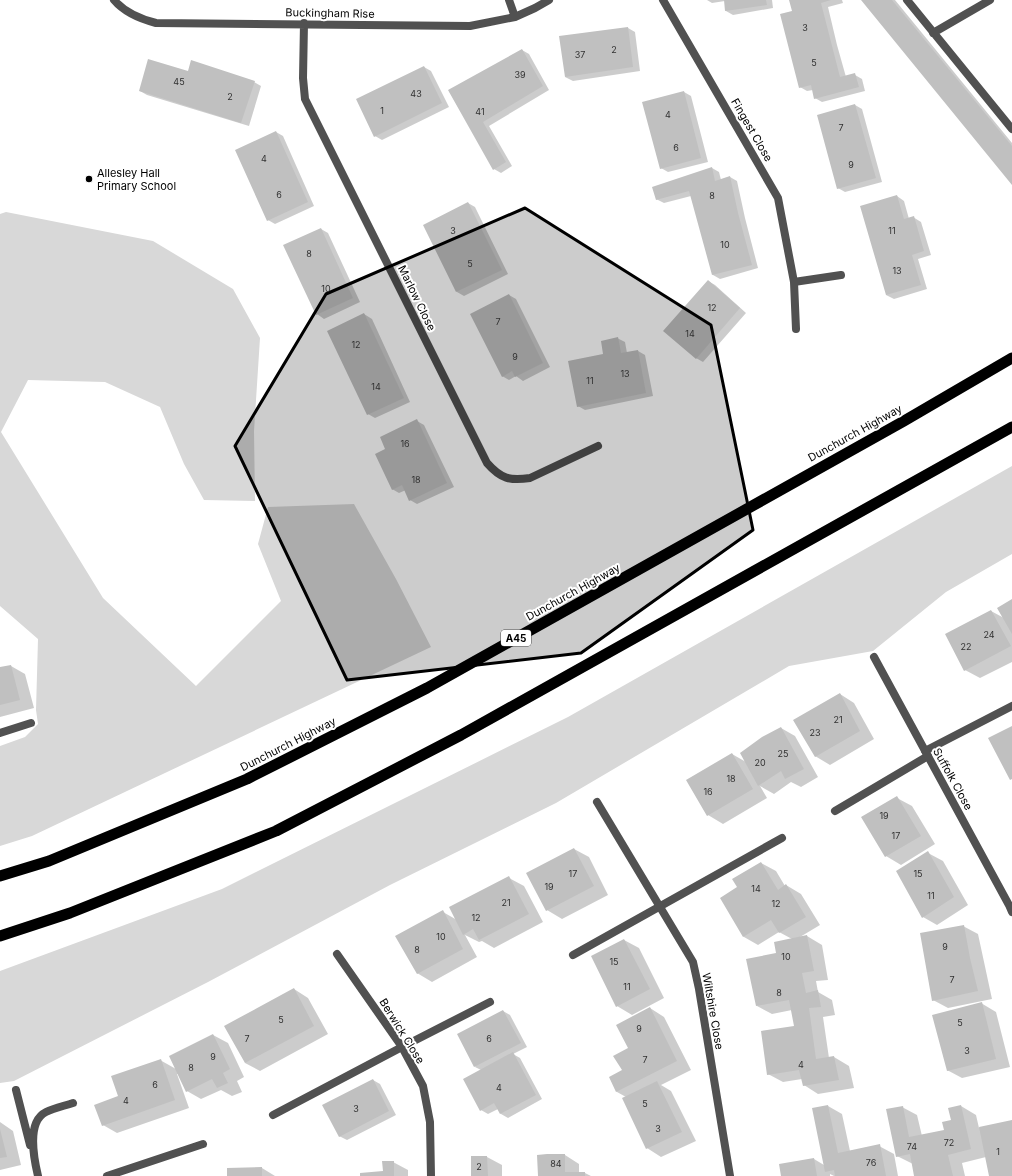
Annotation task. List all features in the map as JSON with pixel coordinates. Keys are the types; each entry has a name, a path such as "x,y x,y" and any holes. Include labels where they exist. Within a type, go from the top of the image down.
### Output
{"highway":[{"name":"Dunchurch Highway","path":"0,876 49,861 247,779 427,688 904,421 1012,358"},
{"path":"0,936 70,913 276,831 468,731 1012,427"}],"street":[{"name":"Buckingham Rise","path":"114,0 130,14 156,23 304,23 470,26 515,17 549,0"},
{"path":"509,0 515,17"},
{"name":"Fingest Close","path":"663,0 778,198 794,282 796,329"},
{"path":"906,0 1012,129"},
{"path":"933,33 990,0"},
{"name":"Marlow Close","path":"304,23 303,78 306,99 487,463 495,473 505,478 518,480 530,478 598,446"},
{"path":"794,282 841,275"},
{"name":"Suffolk Close","path":"874,657 1012,912"},
{"path":"835,811 927,754 1012,706"},
{"path":"0,733 31,724"},
{"name":"Wiltshire Close","path":"597,802 693,962 699,989 730,1176"},
{"path":"573,955 782,838"},
{"name":"Berwick Close","path":"337,954 402,1047 422,1086 430,1122 431,1176"},
{"path":"273,1116 490,1002"},
{"path":"16,1090 38,1176"},
{"path":"34,1161 34,1124 44,1112 73,1103"},
{"path":"107,1176 203,1144"}],"highlighted area":[{"path":"525,208 711,325 753,530 581,653 347,680 235,446 326,294"}],"shaded area":[{"path":"6,212 153,241 233,289 260,338 254,431 255,501 204,500 184,464 160,407 105,382 28,380 1,432 103,598 196,686 281,601 258,544 268,507 354,504 396,579 431,647 32,836 0,846 0,746 25,737 38,724 36,710 38,639 0,606 0,214"},
{"path":"1012,466 1012,554 946,592 873,651 789,666 556,803 390,885 208,982 14,1081 0,1083 0,971 222,889 568,717"}],"building":[{"path":"724,0 766,0 767,5 725,11"},
{"path":"789,0 831,0 821,3 840,77 855,73 859,87 814,99 811,85 799,88 780,14 792,11"},
{"path":"861,0 892,0 1012,146 1012,185"},
{"path":"628,27 633,67 565,77 559,36"},
{"path":"522,49 543,86 483,122 506,162 493,170 448,90"},
{"path":"148,59 188,71 191,60 255,81 241,123 139,91"},
{"path":"424,66 442,103 374,137 356,99"},
{"path":"684,91 701,158 660,169 642,102"},
{"path":"855,104 876,178 837,189 817,115"},
{"path":"276,131 308,202 267,221 235,150"},
{"path":"712,167 715,181 730,176 752,265 712,275 689,191 656,200 652,187"},
{"path":"897,195 904,219 914,216 924,251 912,255 921,285 886,295 860,206"},
{"path":"468,202 502,270 456,292 423,225"},
{"path":"321,228 353,298 316,315 283,245"},
{"path":"708,280 740,308 696,359 663,331"},
{"path":"509,294 543,363 515,377 512,371 502,377 470,314"},
{"path":"364,313 404,398 367,415 327,331"},
{"path":"618,337 621,353 638,350 646,393 577,407 568,361 603,354 601,341"},
{"path":"417,419 447,483 409,501 402,485 392,490 375,454 385,449 380,437"},
{"path":"1012,599 1012,634 997,608"},
{"path":"991,610 1011,646 964,671 945,634"},
{"path":"11,665 20,700 0,705 0,667"},
{"path":"840,693 860,731 815,757 793,720"},
{"path":"1012,726 1012,779 1010,780 988,738"},
{"path":"781,727 804,769 785,779 781,771 758,786 740,753 762,737"},
{"path":"732,753 753,789 707,816 686,780"},
{"path":"897,796 921,836 885,857 861,817"},
{"path":"574,848 594,886 546,911 526,873"},
{"path":"928,851 954,897 922,918 896,871"},
{"path":"761,862 778,890 786,884 806,917 779,933 771,920 743,937 720,898 737,887 732,879"},
{"path":"509,876 529,914 479,940 473,929 463,935 449,907"},
{"path":"443,910 463,949 417,974 395,936"},
{"path":"964,925 978,991 932,1001 920,933"},
{"path":"807,935 814,971 802,973 806,993 818,990 821,1007 809,1008 816,1059 834,1056 839,1080 803,1086 799,1070 767,1075 761,1031 794,1026 789,1000 756,1006 746,959 776,953 774,942"},
{"path":"624,939 650,989 616,1007 591,956"},
{"path":"294,988 314,1026 245,1063 224,1026"},
{"path":"982,1002 996,1059 947,1071 932,1015"},
{"path":"650,1007 677,1061 616,1092 609,1077 622,1070 613,1056 628,1048 616,1025"},
{"path":"503,1010 521,1043 474,1067 457,1034"},
{"path":"213,1034 230,1069 223,1073 228,1083 217,1088 212,1079 186,1092 169,1056"},
{"path":"513,1052 536,1095 500,1114 494,1103 480,1111 463,1079"},
{"path":"161,1059 175,1100 102,1126 94,1105 118,1096 111,1076"},
{"path":"373,1079 389,1111 339,1137 322,1105"},
{"path":"657,1081 682,1132 646,1149 622,1098"},
{"path":"828,1105 838,1153 880,1144 886,1176 835,1176 834,1170 825,1172 812,1108"},
{"path":"961,1105 971,1149 948,1155 953,1176 914,1176 910,1154 896,1157 886,1109 903,1106 909,1137 944,1130 942,1122 951,1120 948,1108"},
{"path":"1012,1120 1012,1176 989,1176 979,1127"},
{"path":"0,1129 7,1157 0,1158"},
{"path":"565,1154 565,1172 585,1172 585,1176 538,1176 537,1155"},
{"path":"471,1156 487,1156 488,1176 471,1176"},
{"path":"814,1158 817,1176 781,1176 779,1164"},
{"path":"382,1161 394,1161 394,1176 360,1176 360,1173 383,1171"},
{"path":"262,1167 262,1176 227,1176 227,1168"}],"place":[{"name":"Allesley Hall Primary School","path":"89,179"}]}
